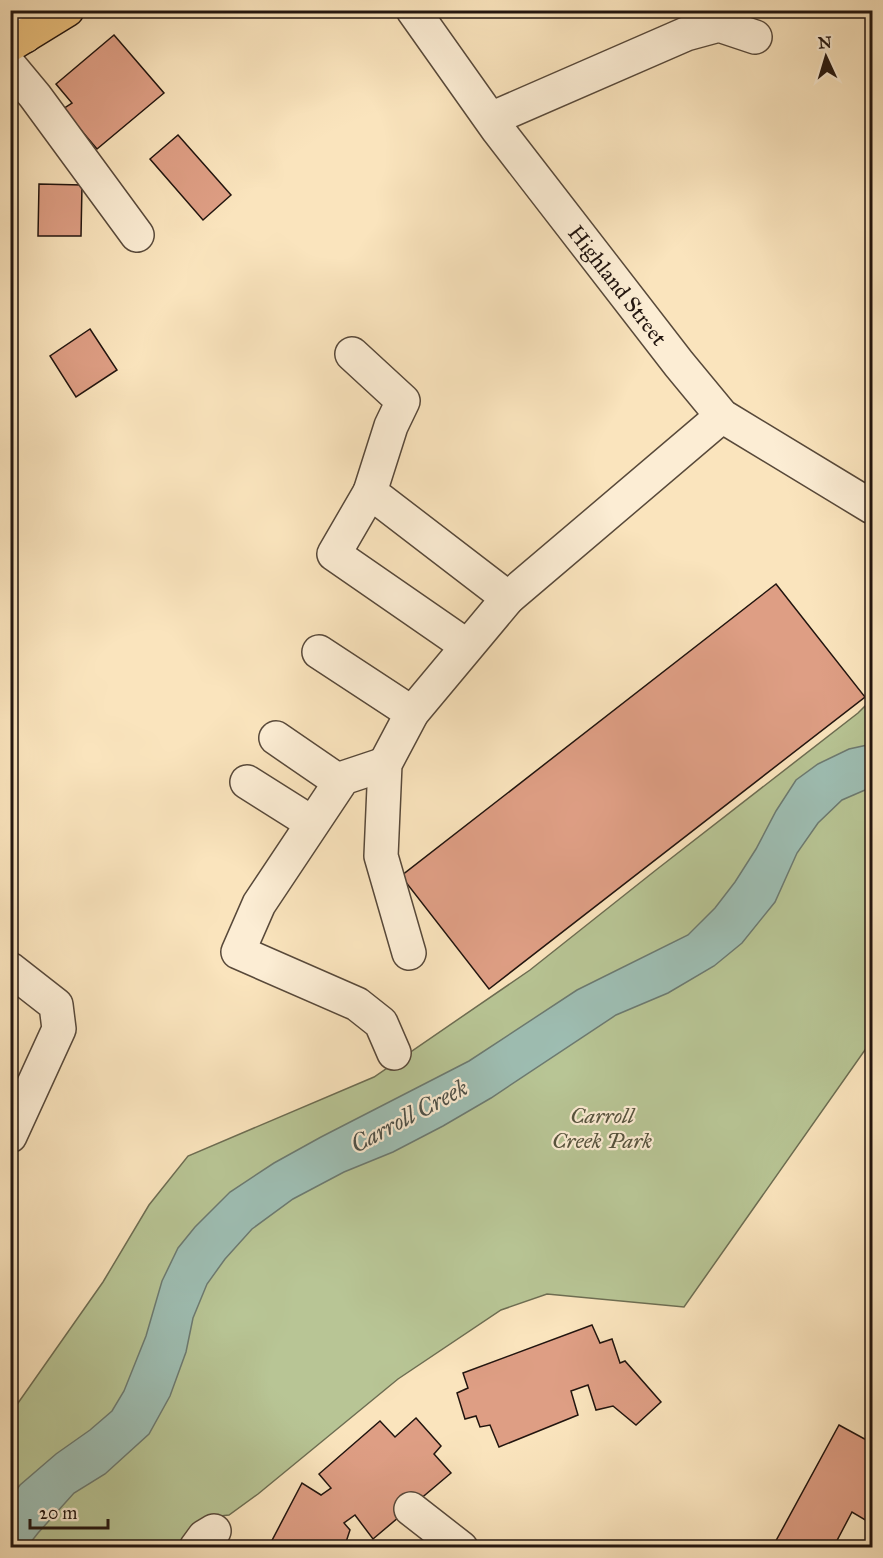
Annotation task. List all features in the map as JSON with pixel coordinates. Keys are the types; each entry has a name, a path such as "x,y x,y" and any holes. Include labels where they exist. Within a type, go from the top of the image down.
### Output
{"main road":[{"path":"20,30 67,10"}],"street":[{"name":"Highland Street","path":"413,10 490,120 679,364 723,416 873,507"},
{"path":"490,120 686,34 719,25 755,37"},
{"path":"10,66 137,235"},
{"path":"352,354 403,401 391,426 370,492 334,554 467,646"},
{"path":"409,953 381,856 385,764 412,713 508,598 723,416"},
{"path":"370,492 508,598"},
{"path":"319,652 412,713"},
{"path":"276,738 340,782"},
{"path":"385,764 343,778 259,904 238,952 357,1004 381,1023 394,1053"},
{"path":"247,782 312,823"},
{"path":"10,969 56,1005 59,1029 10,1136"},
{"path":"411,1509 461,1548"}],"green space":[{"name":"Carroll Creek Park","path":"872,699 872,1040 684,1307 547,1294 501,1310 398,1379 258,1494 229,1515 211,1517 196,1526 178,1547 11,1548 11,1413 103,1282 149,1205 188,1156 374,1077 530,970 858,713"}],"water":[{"name":"Carroll Creek","path":"872,744 872,787 842,800 818,823 797,853 775,902 742,943 714,966 668,993 616,1015 491,1098 393,1152 344,1172 293,1199 252,1229 225,1259 207,1284 193,1318 186,1352 170,1396 149,1434 105,1474 74,1493 27,1547 11,1547 11,1497 20,1485 56,1454 112,1411 124,1391 146,1336 162,1281 178,1248 195,1227 230,1192 274,1163 321,1137 469,1061 577,990 688,935 715,908 735,882 796,780 818,764 849,749"}],"building":[{"path":"114,35 164,93 97,149 63,109 72,103 56,84"},
{"path":"178,135 231,195 203,220 150,159"},
{"path":"39,184 82,185 81,236 38,236"},
{"path":"90,329 117,370 76,397 50,356"},
{"path":"776,584 865,697 489,989 401,876"},
{"path":"592,1325 600,1343 612,1339 620,1363 625,1361 661,1402 636,1425 613,1406 596,1410 588,1385 571,1391 578,1415 499,1447 490,1425 480,1427 476,1416 465,1419 457,1393 468,1388 463,1373"},
{"path":"416,1418 441,1446 434,1454 451,1473 373,1539 355,1515 344,1523 350,1530 346,1542 359,1548 268,1548 302,1483 321,1495 331,1488 319,1474 380,1421 395,1437"},
{"path":"839,1425 872,1443 872,1524 852,1512 833,1548 772,1548"}]}
